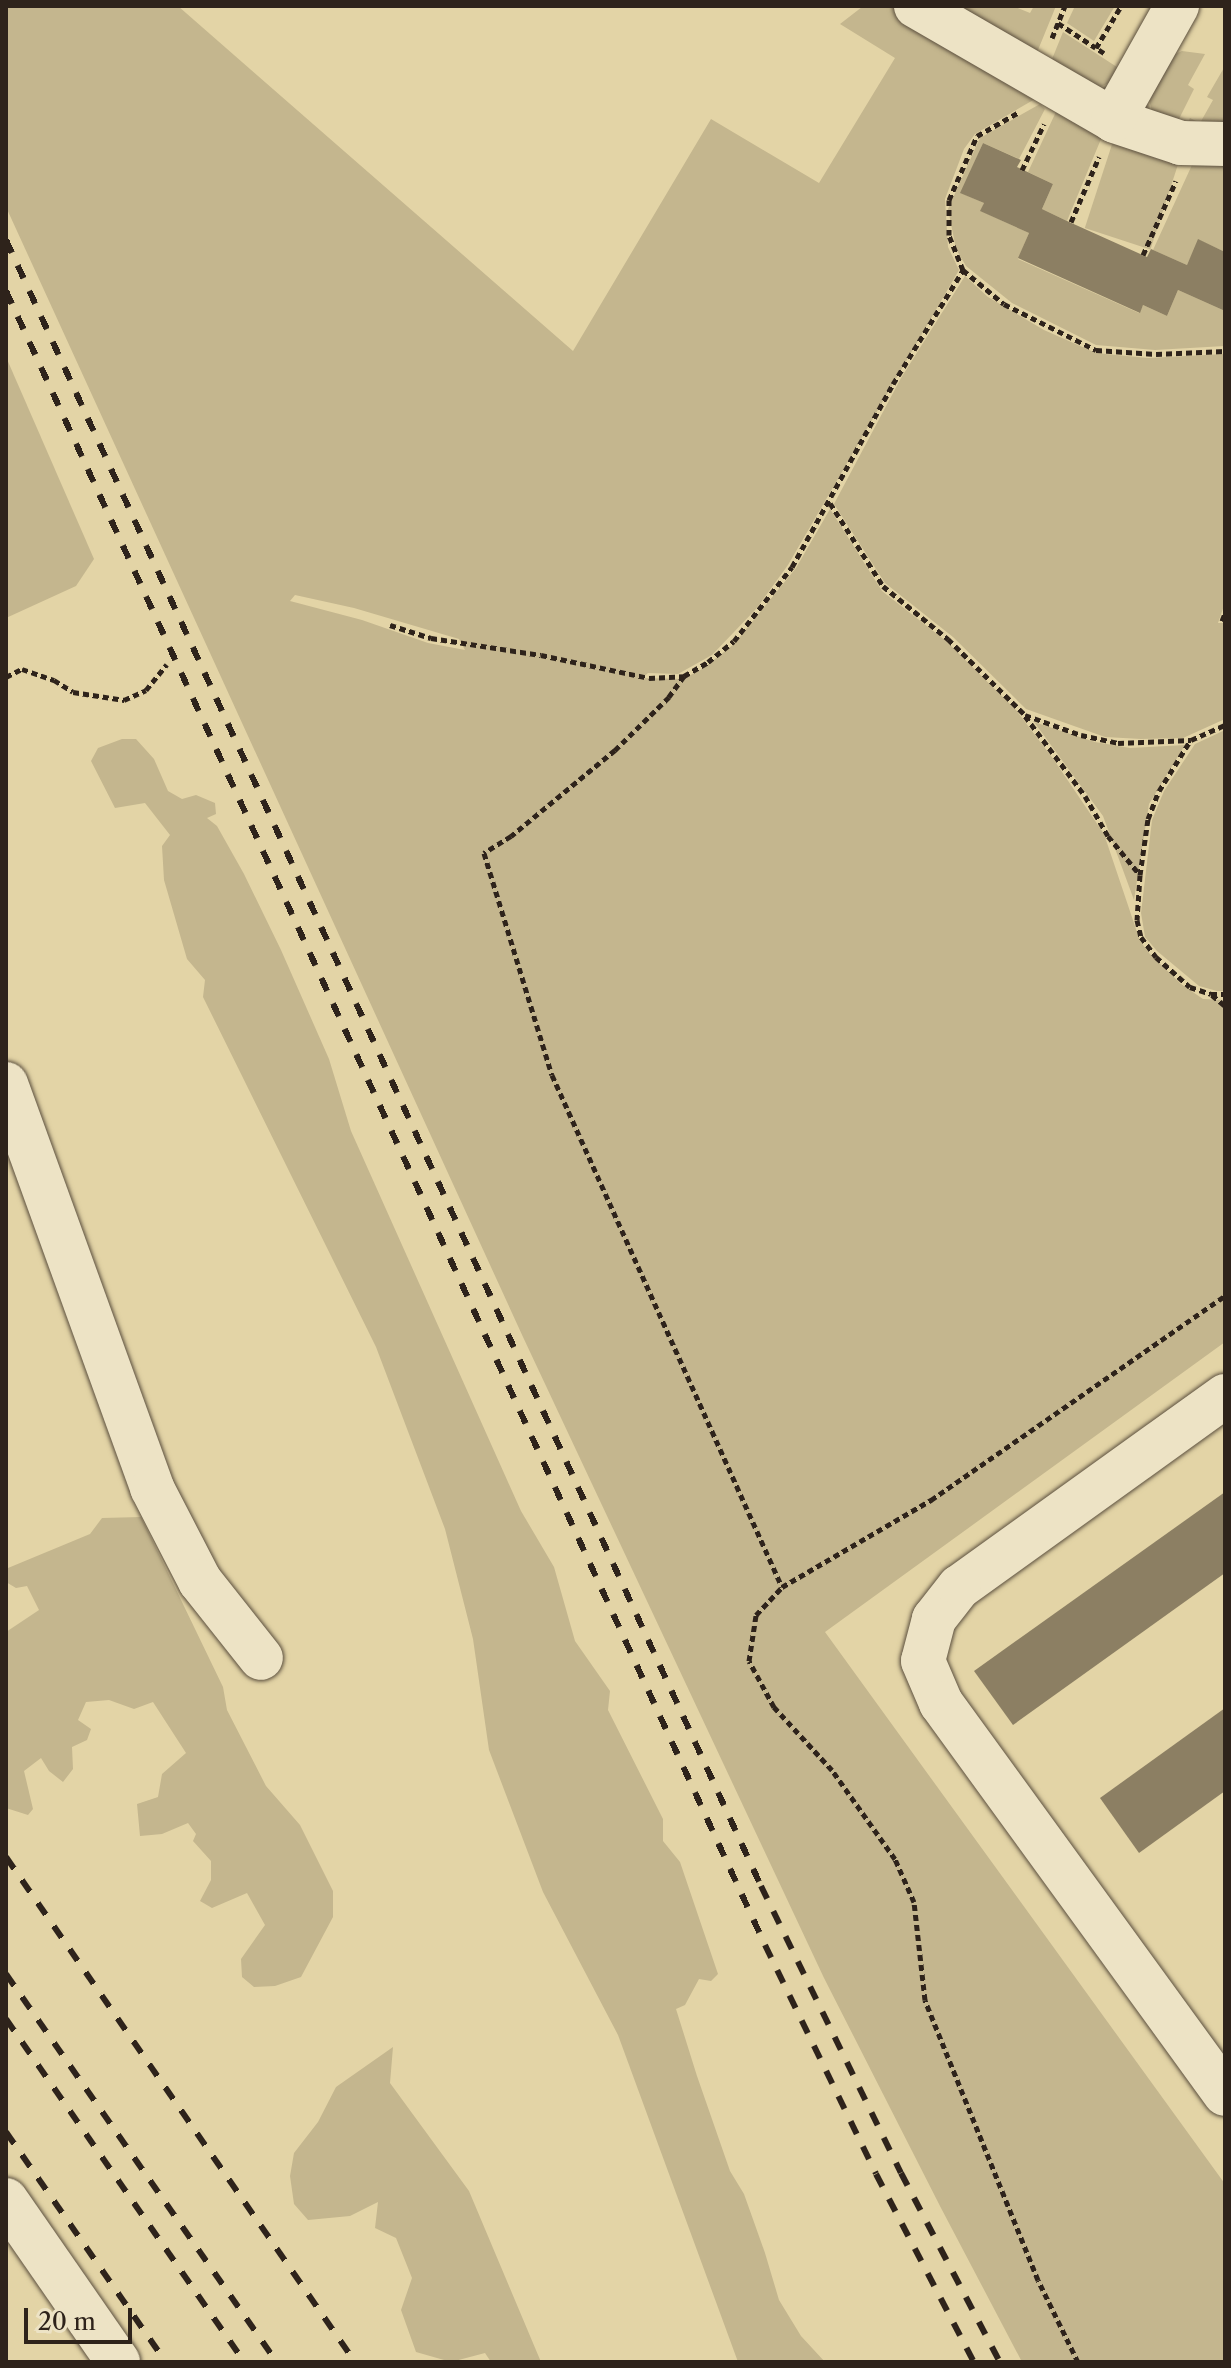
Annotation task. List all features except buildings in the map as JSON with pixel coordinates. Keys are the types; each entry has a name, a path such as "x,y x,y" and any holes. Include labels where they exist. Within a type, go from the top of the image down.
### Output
{"street":[{"path":"916,6 1052,91 1114,120 1181,143 1209,144"},
{"path":"1114,120 1177,6"},
{"path":"6,1084 152,1488 200,1581 261,1658"},
{"path":"1225,1396 959,1587 934,1619 923,1661 941,1703 1225,2094"},
{"path":"6,2200 118,2362"}],"path":[{"path":"1058,23 1096,48"},
{"path":"1022,170 1054,103 1052,91 977,136 949,200 947,214 954,253 963,270 1004,304 1096,350 1156,354 1225,351"},
{"path":"1071,222 1114,120"},
{"path":"1143,255 1209,144"},
{"path":"782,1587 552,1075 484,853 511,836 615,750 669,697 684,676 734,641 765,605 830,503 893,384 963,270"},
{"path":"830,503 883,586 948,639 1025,715 1085,796 1108,836 1140,875"},
{"path":"1222,621 1225,613"},
{"path":"390,625 431,638 541,655 649,678 684,676"},
{"path":"6,677 22,669 54,680 73,692 124,700 146,690 167,664"},
{"path":"1025,715 1081,735 1118,743 1162,744 1191,740 1225,725"},
{"path":"1191,740 1172,767 1153,805 1140,875 1137,920 1141,937 1156,957 1190,987 1211,994 1225,994"},
{"path":"1211,994 1225,1006"}],"shaded area":[{"path":"6,6 178,6 573,351 711,119 819,183 895,58 840,24 862,7 892,6 907,11 1035,99 975,134 964,149 945,199 948,247 959,270 788,565 756,609 712,655 678,674 648,673 642,678 683,679 702,669 734,644 796,568 830,509 882,591 946,641 1016,710 1054,760 1104,834 1140,941 1149,953 1181,984 1203,999 1225,1000 1225,1342 825,1632 1225,2184 1225,2362 1022,2362 824,1978 523,1337 6,207","holes":["295,595 354,608 459,639 465,650 428,643 362,620 290,601"]},
{"path":"930,6 1013,6 1030,13 1034,6 1056,6 1038,50 1031,56"},
{"path":"1075,6 1115,6 1094,41 1067,23"},
{"path":"1063,32 1120,69 1111,82 1094,90 1050,64"},
{"path":"1182,51 1205,54 1188,85 1194,89 1174,129 1152,111 1149,100 1171,56"},
{"path":"1225,66 1224,134 1183,132 1190,118 1200,123 1213,100 1207,97"},
{"path":"1061,101 1106,127 1067,221 1042,209 1053,184 1028,172"},
{"path":"1040,104 1045,109 1019,159 983,143 961,193 984,203 981,211 1029,233 1018,259 1139,313 1143,305 1167,316 1178,290 1225,311 1225,346 1155,350 1096,345 1012,303 966,266 956,249 948,209 980,138"},
{"path":"1116,132 1182,153 1150,249 1085,228"},
{"path":"1197,154 1225,155 1225,252 1199,240 1187,265 1153,250"},
{"path":"965,276 988,297 1044,330 1096,353 1148,358 1225,354 1225,603 1218,623 1225,623 1225,719 1183,738 1141,739 1105,737 1026,709 953,637 885,583 834,504 901,378"},
{"path":"6,357 94,559 76,586 6,618"},
{"path":"1034,722 1095,742 1130,748 1185,745 1149,804 1134,900 1103,816"},
{"path":"1225,730 1225,991 1217,991 1199,986 1157,951 1145,937 1141,913 1152,820 1164,791 1195,744"},
{"path":"122,739 136,739 154,759 168,791 182,799 196,795 215,803 216,814 207,818 217,826 244,874 281,950 329,1059 351,1131 521,1511 554,1567 575,1641 610,1691 608,1710 663,1819 663,1841 680,1862 718,1974 711,1981 699,1979 685,2005 676,2009 697,2076 730,2171 744,2194 779,2300 801,2336 825,2362 738,2362 618,2035 543,1892 489,1750 473,1639 445,1529 376,1347 203,997 205,980 187,959 164,880 162,846 170,835 145,803 115,808 91,761 98,748"},
{"path":"141,1517 223,1687 227,1710 266,1786 300,1825 333,1891 333,1917 301,1977 275,1986 254,1987 242,1977 241,1959 265,1925 247,1893 212,1908 200,1901 211,1880 211,1861 193,1841 196,1834 188,1823 162,1834 140,1836 137,1804 158,1797 162,1774 186,1753 153,1702 134,1709 109,1700 86,1702 78,1720 91,1729 87,1740 72,1747 73,1769 63,1782 49,1771 41,1758 24,1771 33,1809 28,1815 6,1808 6,1632 39,1610 27,1586 16,1588 6,1582 8,1568 90,1534 102,1518"},
{"path":"393,2047 390,2083 469,2191 541,2362 491,2362 485,2353 451,2362 416,2352 401,2310 412,2278 396,2238 375,2228 378,2202 350,2216 308,2220 294,2204 290,2176 294,2153 318,2122 336,2087"}],"railway":[{"path":"6,240 761,1886 901,2173 1000,2362"},
{"path":"6,291 765,1945 876,2174 974,2362"},
{"path":"6,1857 355,2362"},
{"path":"6,1974 277,2362"},
{"path":"6,2019 244,2362"},
{"path":"6,2132 166,2362"}]}
